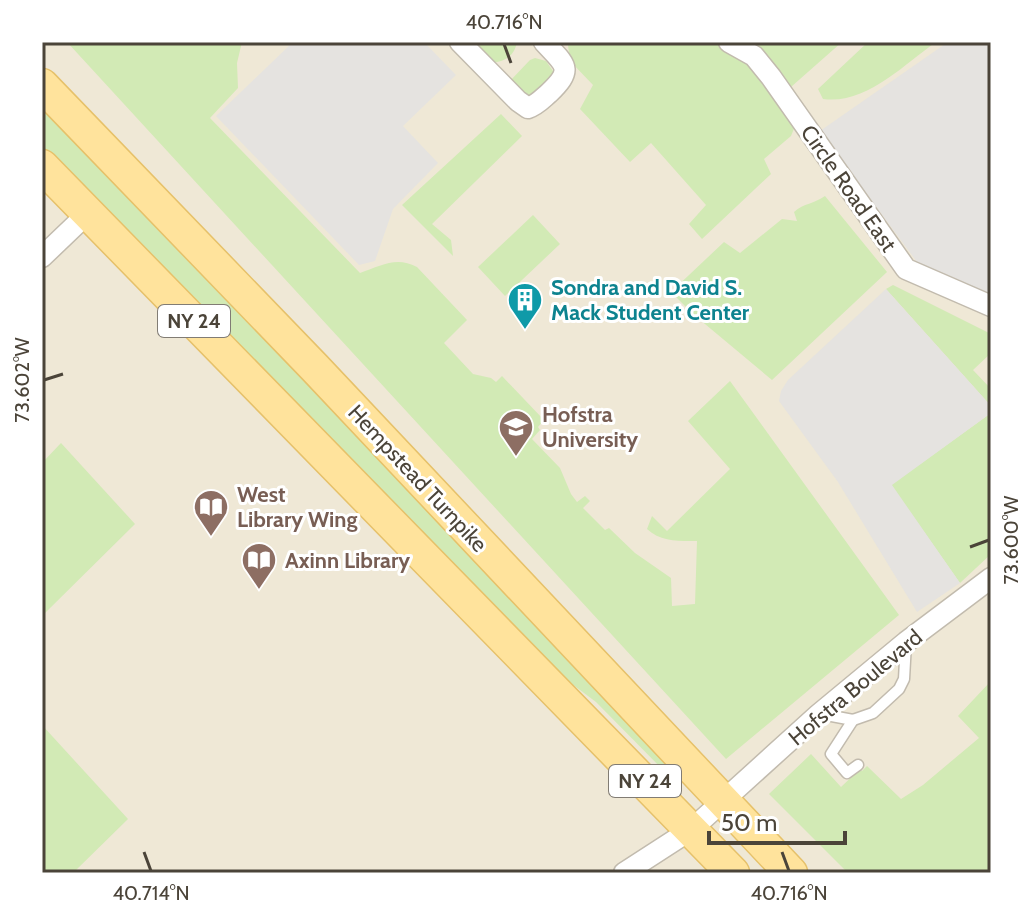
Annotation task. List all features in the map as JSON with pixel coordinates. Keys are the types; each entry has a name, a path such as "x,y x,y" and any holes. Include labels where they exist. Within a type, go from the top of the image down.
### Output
{"main road":[{"name":"Hempstead Turnpike","path":"42,85 315,368 791,873"},
{"name":"NY 24","path":"42,166 733,873"}],"street":[{"path":"460,42 528,108 535,106 564,79 566,72 545,42"},
{"name":"Circle Road East","path":"729,42 754,56 771,77 906,269 991,306"},
{"path":"42,257 88,213"},
{"name":"Hofstra Boulevard","path":"624,873 692,829 819,714 906,642 991,578"}],"lane":[{"path":"819,714 853,720 873,713 899,689 904,679 906,642"},
{"path":"853,720 831,754 847,773 858,765"}],"shaded area":[{"name":"Hofstra University","path":"42,42 991,42 991,873 42,873"},
{"path":"293,42 424,42 456,75 403,126 438,163 393,209 375,261 359,265 216,116"},
{"path":"948,42 991,42 991,295 917,262 820,131"},
{"path":"886,289 991,406 991,413 892,485 960,583 917,612 838,482 779,401 788,380"}],"green space":[{"path":"67,42 242,42 237,63 238,88 210,118 360,273 395,262 417,267 467,320 444,343 473,374 496,382 502,376 544,420 532,439 560,468 577,502 585,496 590,501 583,508 605,530 609,528 635,553 671,578 672,606 695,604 697,541 664,539 647,529 652,516 667,531 730,469 688,421 730,381 899,615 726,759"},
{"path":"465,42 517,42 508,58 489,63"},
{"path":"571,42 842,42 783,94 795,126 791,136 764,159 771,174 702,239 689,224 706,205 651,143 630,162 580,109 593,85 570,61 568,45"},
{"path":"868,42 936,42 869,90 839,99 823,99 818,89"},
{"path":"535,58 546,61 555,74 531,103 510,81"},
{"path":"42,109 123,188 673,771 669,776 596,702 532,654 473,598 42,149"},
{"path":"501,114 522,136 432,224 451,240 453,256 402,205"},
{"path":"825,196 887,272 772,380 671,292 724,242 740,253 782,219 797,221 794,212"},
{"path":"533,215 560,244 505,296 478,267"},
{"path":"893,285 991,334 991,353 973,370 991,389 991,406 886,289"},
{"path":"991,413 991,554 960,583 891,485"},
{"path":"61,443 135,524 42,616 42,463"},
{"path":"991,681 991,873 848,873 769,794 811,754 841,787 867,766 901,799 923,785 979,738 958,716"},
{"path":"42,725 128,819 73,873 42,873"}],"place":[{"name":"Sondra and David S. Mack Student Center","path":"525,331"},
{"name":"Hofstra University","path":"516,458"},
{"name":"West Library Wing","path":"211,538"},
{"name":"Axinn Library","path":"259,591"}]}
